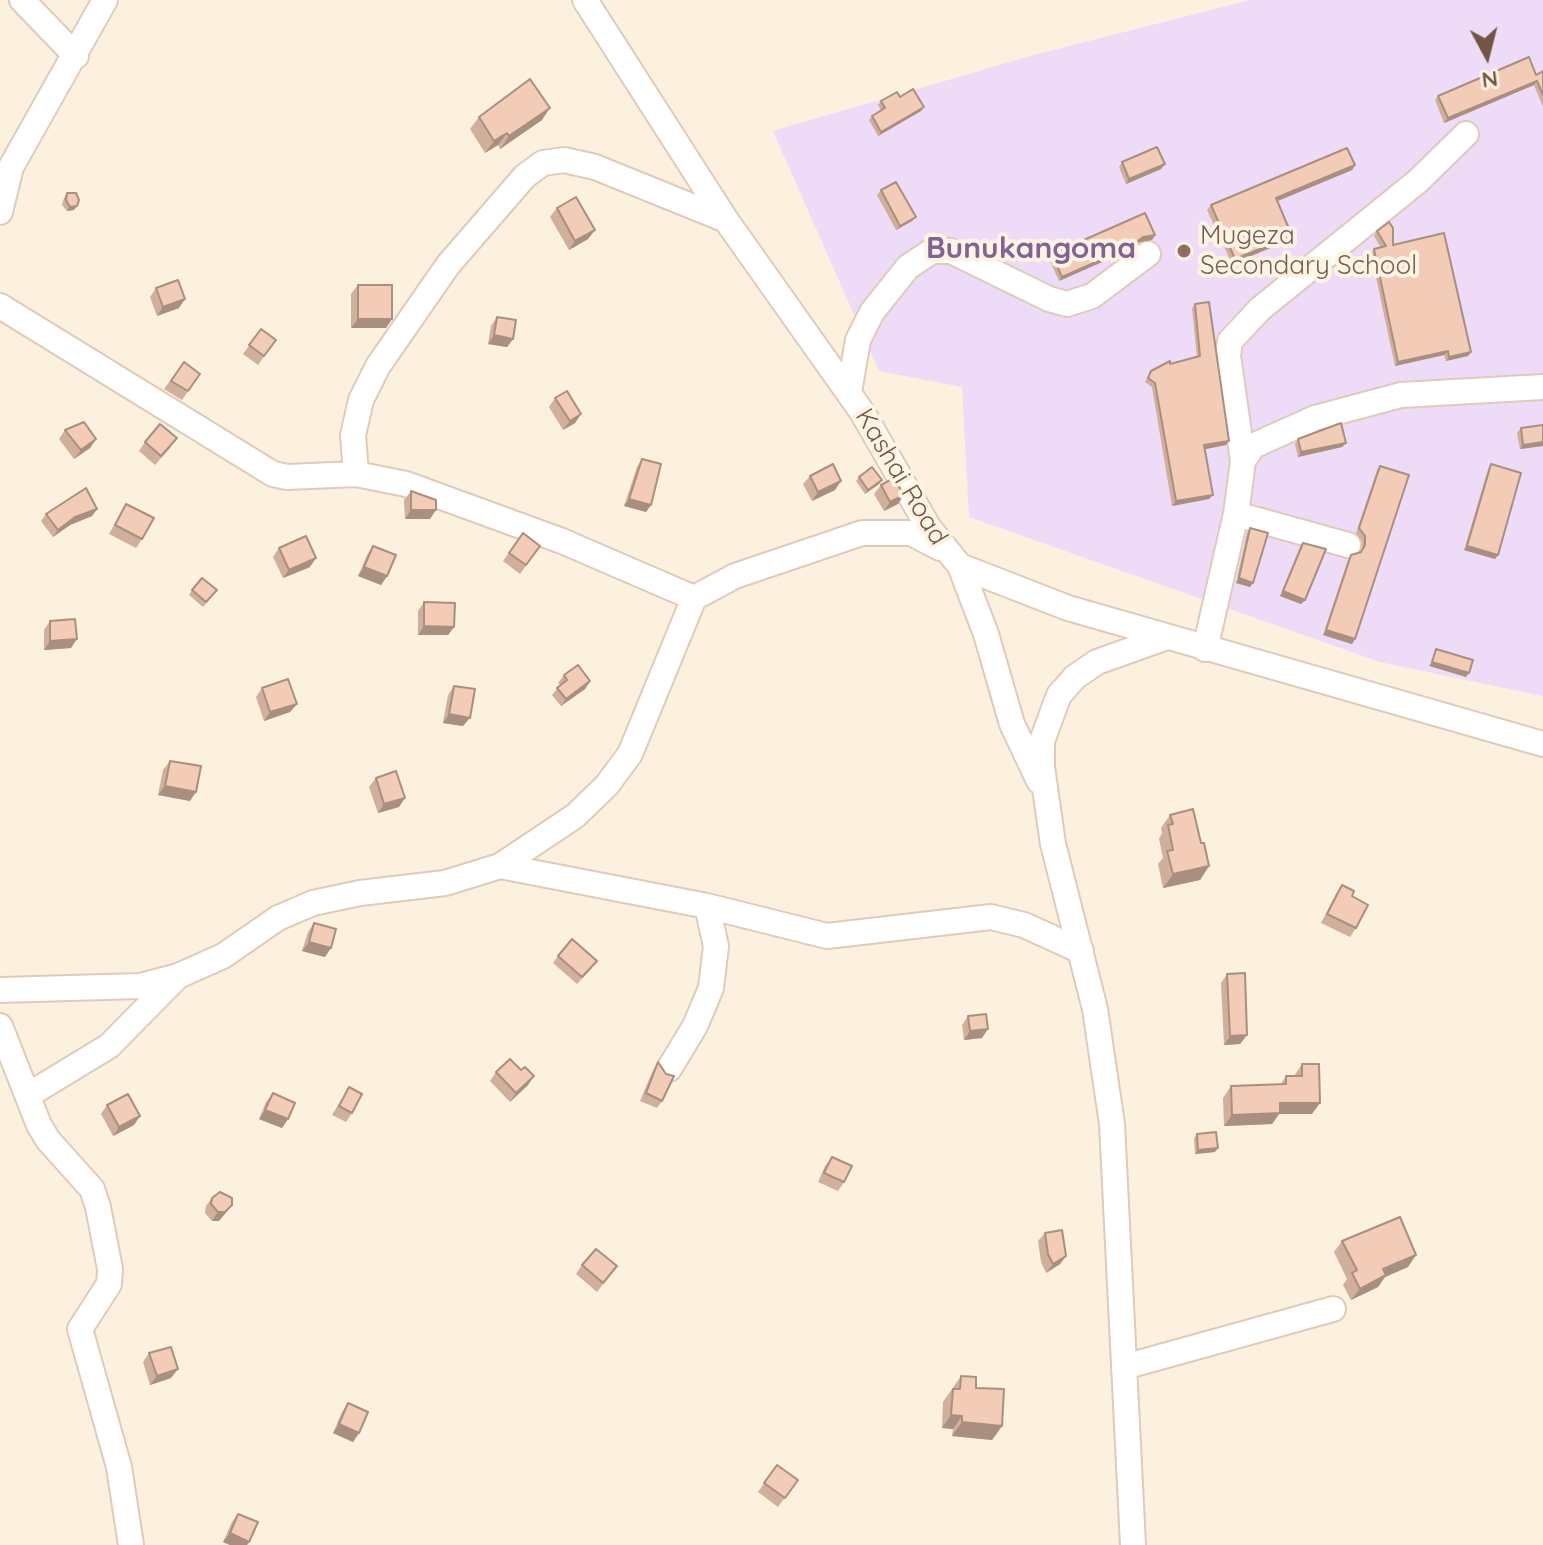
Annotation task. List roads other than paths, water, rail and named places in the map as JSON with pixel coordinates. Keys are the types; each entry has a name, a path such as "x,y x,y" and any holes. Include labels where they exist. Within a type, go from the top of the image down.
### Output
{"street":[{"path":"22,0 76,56"},
{"path":"0,212 11,167 105,0"},
{"name":"Kashai Road","path":"585,0 726,220 849,392 952,558 1068,608 1543,744"},
{"path":"1243,461 1228,356 1230,341 1260,309 1418,181 1466,134"},
{"path":"356,474 353,435 361,400 378,366 468,241 525,176 543,163 564,160 595,167 726,220"},
{"path":"849,392 858,340 872,312 908,267 932,251 951,251 1049,299 1067,304 1092,296 1148,254"},
{"path":"0,306 255,466 287,477 356,474 406,484 562,541 694,598"},
{"path":"1205,649 1236,514 1246,452 1268,437 1356,405 1415,394 1543,387"},
{"path":"1236,514 1348,545"},
{"path":"0,990 140,986 178,976 223,956 278,918 313,903 360,893 445,883 500,866 575,816 607,785 630,754 694,598 735,576 862,533 911,533 952,558 986,634 1012,724 1045,791"},
{"path":"1133,1545 1112,1124 1095,1009 1053,844 1042,741 1059,695 1075,677 1097,662 1167,637"},
{"path":"500,866 707,906 827,936 991,917 1024,925 1081,951"},
{"path":"669,1069 695,1026 711,988 716,955 707,906"},
{"path":"30,1094 109,1046 178,976"},
{"path":"0,1026 48,1140 92,1189 98,1207 110,1269 109,1284 80,1329 119,1467 131,1545"},
{"path":"1124,1367 1333,1309"}],"place":[{"name":"Mugeza Secondary School","path":"1184,251"}],"district":[{"name":"Bunukangoma","path":"1031,249"}]}
